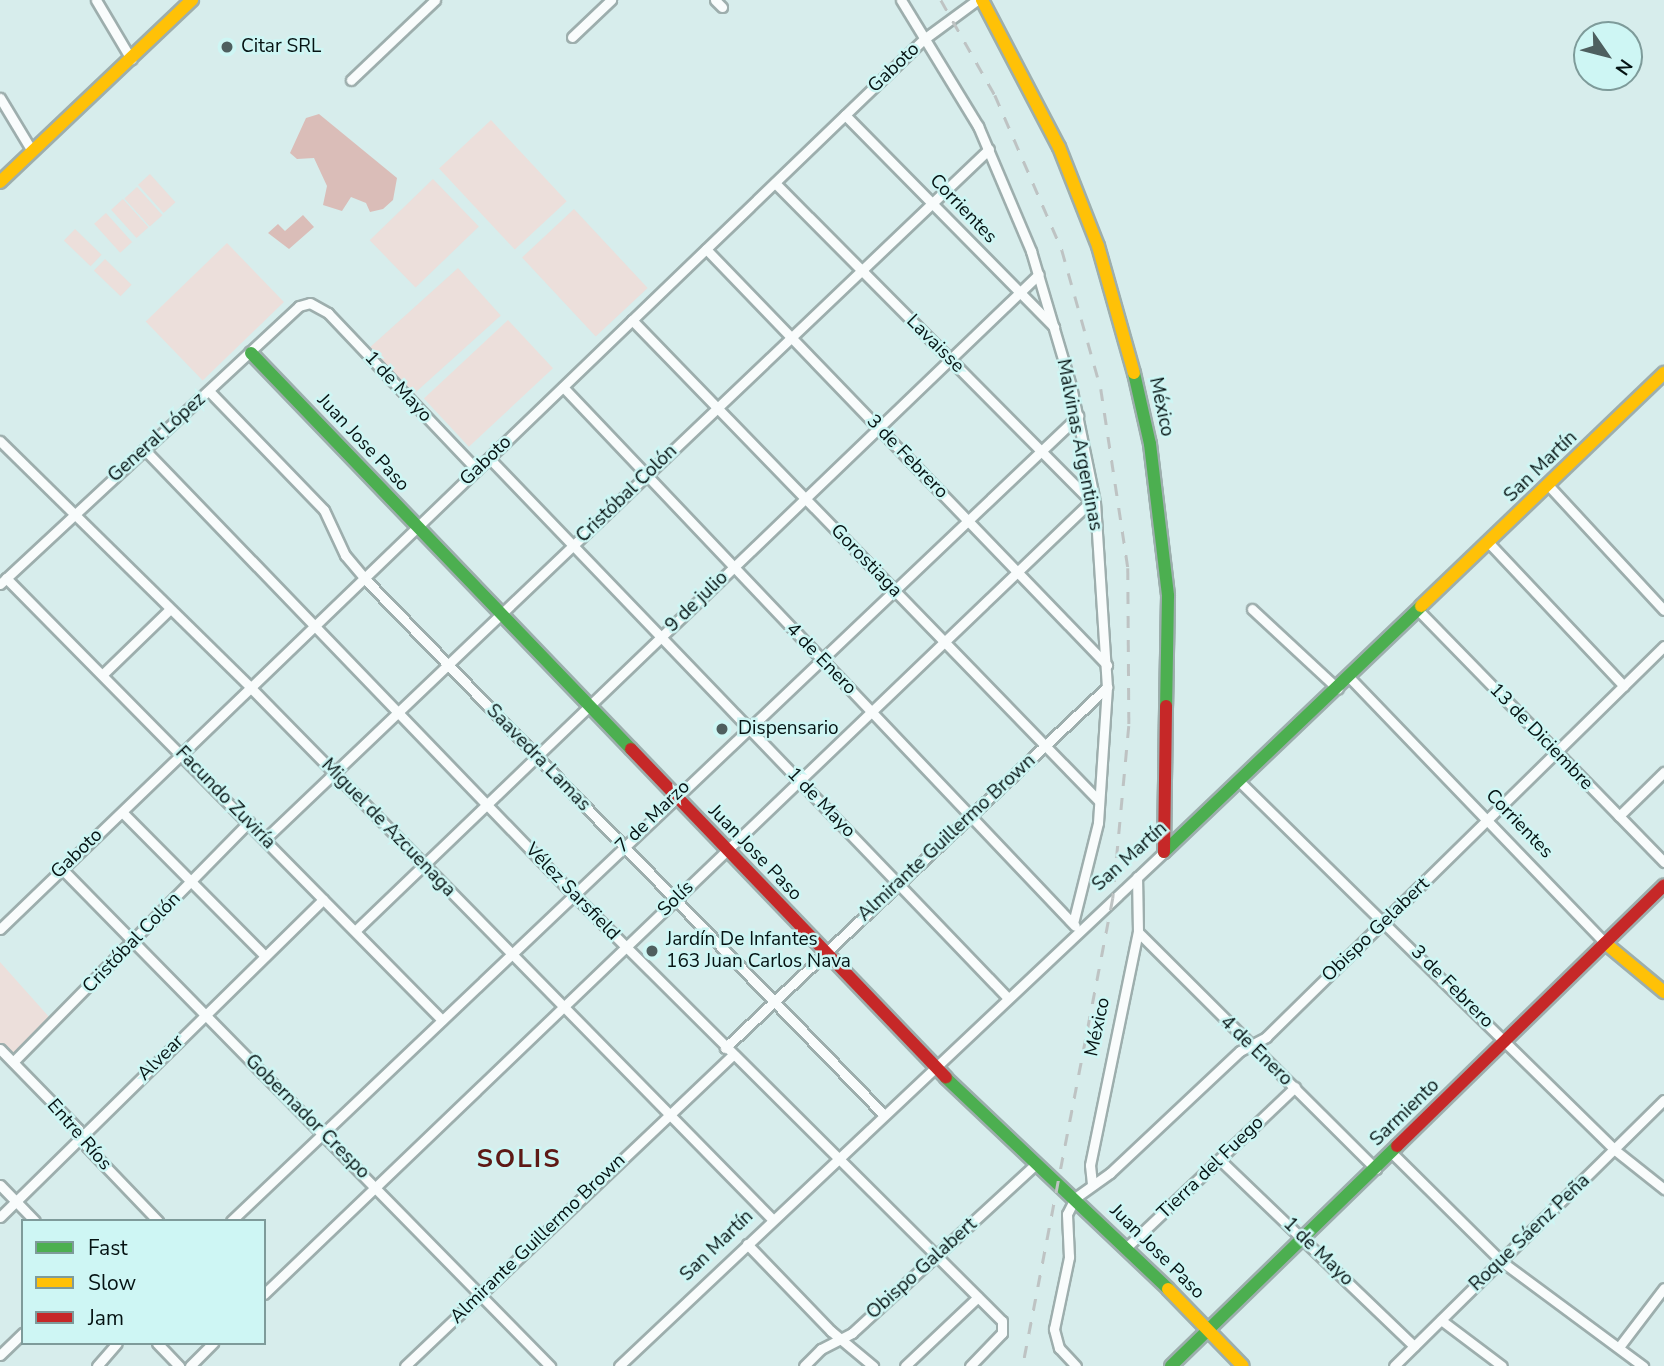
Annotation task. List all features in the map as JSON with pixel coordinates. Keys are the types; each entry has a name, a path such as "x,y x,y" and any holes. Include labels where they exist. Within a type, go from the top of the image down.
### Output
{"street":[{"path":"96,0 131,59"},
{"path":"0,183 192,0"},
{"path":"351,80 435,0"},
{"path":"572,37 611,0"},
{"name":"Malvinas Argentinas","path":"901,0 989,149 1039,274 1078,416 1092,503 1107,687 1099,802 1090,865 1076,927"},
{"name":"Gaboto","path":"0,929 925,39 980,0"},
{"name":"México","path":"980,0 1059,147 1098,246 1128,343 1150,444 1168,596 1164,852"},
{"path":"0,98 32,151"},
{"name":"Corrientes","path":"845,115 1055,328"},
{"name":"Cristóbal Colón","path":"265,839 989,149"},
{"name":"Lavaisse","path":"775,183 1092,503"},
{"name":"3 de Febrero","path":"706,249 1107,665"},
{"name":"9 de julio","path":"355,931 1039,274"},
{"name":"General López","path":"3,581 299,306 318,305"},
{"name":"1 de Mayo","path":"318,305 477,470"},
{"name":"Gorostiaga","path":"632,320 1099,802"},
{"name":"Juan Jose Paso","path":"251,353 934,1067 1035,1166 1075,1198 1127,1247 1243,1366"},
{"name":"San Martín","path":"623,1365 1007,997 1076,927 1137,877 1241,783 1662,378"},
{"name":"4 de Enero","path":"563,387 1076,927"},
{"name":"Saavedra Lamas","path":"209,391 324,510 345,555 364,578 883,1114"},
{"name":"7 de Marzo","path":"233,1219 747,726 1078,416"},
{"name":"Miguel de Azcuenaga","path":"0,441 251,688 772,1220"},
{"name":"Vélez Sarsfield","path":"144,449 573,894 836,1160 978,1297 1004,1328 970,1366"},
{"name":"1 de Mayo","path":"489,458 1007,997"},
{"path":"1549,486 1664,610"},
{"name":"Solís","path":"266,1292 1016,572 1092,503"},
{"path":"1490,544 1624,686"},
{"name":"Facundo Zuviría","path":"3,581 183,753 442,1020"},
{"path":"103,674 170,609"},
{"path":"1252,609 1338,689"},
{"name":"13 de Diciembre","path":"1419,611 1664,862"},
{"name":"Obispo Gelabert","path":"1075,1198 1240,1051 1266,1037 1384,920 1490,821 1664,646"},
{"name":"Corrientes","path":"1350,678 1605,943 1664,992"},
{"name":"Almirante Guillermo Brown","path":"726,1048 1107,687"},
{"path":"1619,817 1664,772"},
{"name":"3 de Febrero","path":"1241,783 1384,920 1615,1150 1664,1189"},
{"path":"122,812 265,956"},
{"name":"Cristóbal Colón","path":"13,1062 134,944 249,822"},
{"name":"Gobernador Crespo","path":"62,869 324,1132 550,1366"},
{"name":"México","path":"1092,1184 1090,1165 1138,932 1137,877"},
{"name":"Sarmiento","path":"1171,1366 1664,886"},
{"name":"Alvear","path":"0,1217 323,900"},
{"name":"4 de Enero","path":"1138,932 1376,1169"},
{"name":"Entre Ríos","path":"0,1049 156,1219"},
{"name":"Almirante Guillermo Brown","path":"405,1366 733,1055"},
{"name":"Tierra del Fuego","path":"1127,1247 1295,1087"},
{"name":"Roque Sáenz Peña","path":"1394,1366 1664,1100"},
{"path":"1392,1153 1501,1261 1643,1366"},
{"name":"1 de Mayo","path":"1220,1160 1305,1238 1414,1346"},
{"name":"Obispo Galabert","path":"804,1366 841,1338 1035,1166"},
{"path":"0,1185 33,1219"},
{"path":"1075,1198 1067,1214 1069,1257 1054,1329 1059,1348 1076,1366"},
{"path":"747,1244 841,1338 873,1366"},
{"path":"1619,1347 1664,1288"},
{"path":"905,1366 978,1297"},
{"path":"1441,1320 1502,1366"},
{"path":"6,1366 0,1357 21,1335"},
{"path":"97,1366 115,1345"},
{"path":"159,1345 179,1366"},
{"path":"190,1366 212,1345"}],"shaded area":[{"path":"319,114 397,178 393,200 383,209 370,212 366,203 351,197 342,211 323,205 327,186 314,158 297,159 290,153 306,118"},
{"path":"491,120 567,201 515,250 439,168"},
{"path":"150,174 175,202 164,213 138,185"},
{"path":"433,179 479,226 416,288 370,240"},
{"path":"137,187 162,215 150,227 124,198"},
{"path":"123,199 148,227 137,238 111,210"},
{"path":"574,209 648,288 596,336 522,257"},
{"path":"106,213 132,242 120,253 94,224"},
{"path":"303,215 314,227 289,249 268,233 278,224 285,231"},
{"path":"75,229 102,255 91,266 64,241"},
{"path":"227,243 284,302 203,380 146,321"},
{"path":"105,259 132,285 121,296 94,271"},
{"path":"458,268 501,316 413,395 370,347"},
{"path":"508,320 553,368 469,447 424,398"},
{"path":"0,962 50,1018 12,1055 0,1043"}],"railway":[{"path":"941,0 995,95 1062,250 1101,389 1128,568 1129,726 1113,898 1023,1366"}],"traffic: fast":[{"path":"251,353 631,749"},
{"path":"1134,373 1150,444 1168,596 1166,706"},
{"path":"1164,852 1421,606"},
{"path":"946,1078 1168,1289"},
{"path":"1171,1366 1397,1146"}],"traffic: slow":[{"path":"0,182 192,0"},
{"path":"982,0 1059,147 1098,246 1134,373"},
{"path":"1421,606 1664,373"},
{"path":"1605,943 1664,992"},
{"path":"1168,1289 1243,1366"}],"traffic: jam":[{"path":"1164,852 1166,706"},
{"path":"631,749 946,1078"},
{"path":"1397,1146 1664,885"}],"place":[{"name":"Citar SRL","path":"227,47"},
{"name":"Dispensario","path":"722,729"},
{"name":"Jardín De Infantes 163 Juan Carlos Nava","path":"652,951"}],"district":[{"name":"SOLIS","path":"519,1159"}]}
